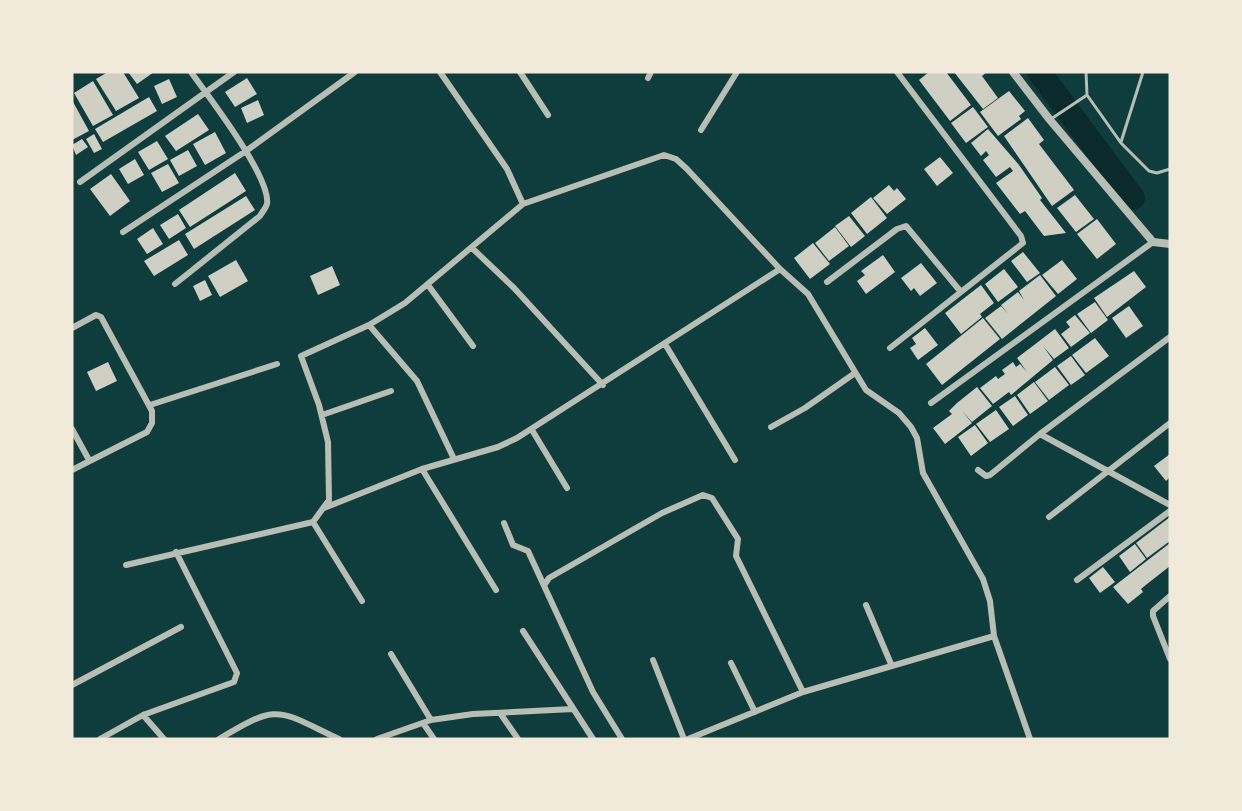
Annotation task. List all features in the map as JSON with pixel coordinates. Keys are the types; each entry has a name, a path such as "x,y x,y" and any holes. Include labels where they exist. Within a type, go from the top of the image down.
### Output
{"street":[{"path":"175,284 260,216 267,205 266,190 246,151 191,72"},
{"path":"80,182 234,72"},
{"path":"123,232 246,151 355,72"},
{"path":"440,72 507,169 523,204"},
{"path":"520,72 548,115"},
{"path":"701,130 737,72"},
{"path":"890,348 1021,247 1023,240 897,72"},
{"path":"1013,72 1050,120 1153,242"},
{"path":"126,565 313,522 328,500 328,442 322,415 301,356 369,325 428,285 523,204 664,155 676,159 780,269 813,300 866,390 899,413 911,427 917,438 923,473 983,579 990,601 994,636 1030,739"},
{"path":"827,282 897,229 906,226 961,292"},
{"path":"931,403 1153,242 1170,244"},
{"path":"472,248 514,288 603,385"},
{"path":"324,509 422,469 498,447 532,430 780,269"},
{"path":"428,285 473,346"},
{"path":"72,328 96,315 101,317 150,405 152,423 147,432 72,470"},
{"path":"369,325 417,381 454,459"},
{"path":"978,470 986,476 990,475 1040,434 1170,337"},
{"path":"665,344 735,460"},
{"path":"150,405 277,364"},
{"path":"771,427 805,408 855,373"},
{"path":"322,415 392,391"},
{"path":"1048,517 1170,423"},
{"path":"72,429 89,460"},
{"path":"532,430 567,488"},
{"path":"1040,434 1170,506"},
{"path":"422,469 496,590"},
{"path":"621,739 593,692 546,590 546,584 549,578 662,513 703,495 712,498 738,539 736,556 803,692"},
{"path":"1077,580 1170,511"},
{"path":"313,522 362,601"},
{"path":"504,523 513,545 528,551 546,584"},
{"path":"100,739 143,715 226,687 234,682 237,673 176,552"},
{"path":"1170,596 1153,611 1153,616 1170,659"},
{"path":"866,605 891,664"},
{"path":"72,686 181,627"},
{"path":"523,631 593,739"},
{"path":"653,660 686,739 803,692 891,664 994,636"},
{"path":"391,654 431,720"},
{"path":"731,663 755,712"},
{"path":"377,739 431,720 573,709"},
{"path":"219,739 252,718 278,712 339,739"},
{"path":"500,713 518,739"},
{"path":"143,715 164,739"},
{"path":"423,723 434,739"}],"lane":[{"path":"1086,72 1087,95 1121,143 1149,171 1157,173 1170,169"},
{"path":"1121,143 1143,72"},
{"path":"1050,120 1087,95"}],"building":[{"path":"108,72 123,72 139,98 116,111 96,79"},
{"path":"128,72 154,72 137,84"},
{"path":"929,72 946,72 971,105 950,121 919,80"},
{"path":"954,72 987,72 982,76 998,98 983,109"},
{"path":"247,78 257,94 235,107 225,92"},
{"path":"169,79 177,97 162,104 154,86"},
{"path":"93,81 113,115 93,126 74,93"},
{"path":"1009,91 1025,111 1019,116 1021,119 998,136 980,112"},
{"path":"149,97 157,111 103,142 95,129"},
{"path":"72,100 89,131 72,140"},
{"path":"258,100 264,115 247,123 241,108"},
{"path":"973,107 988,127 966,143 951,123"},
{"path":"198,114 209,130 176,151 165,136"},
{"path":"1028,118 1044,140 1039,144 1074,190 1052,206 1004,136"},
{"path":"988,129 1019,165 1042,198 1040,200 1066,233 1044,236 1025,211 1020,214 996,183 1013,171 1010,167 996,177 983,160 989,155 986,151 981,156 971,143"},
{"path":"215,132 226,153 205,165 193,144"},
{"path":"94,134 102,149 94,153 86,139"},
{"path":"82,139 88,147 76,155 72,145"},
{"path":"157,141 168,159 149,170 138,152"},
{"path":"188,150 197,166 179,176 170,160"},
{"path":"940,157 953,173 937,186 924,169"},
{"path":"135,159 144,175 128,184 119,169"},
{"path":"168,164 179,183 162,192 151,173"},
{"path":"235,173 246,191 190,227 179,210"},
{"path":"111,174 130,201 110,216 90,189"},
{"path":"889,185 894,191 897,188 906,199 887,214 873,198"},
{"path":"1075,195 1094,219 1076,232 1057,208"},
{"path":"246,196 255,210 194,249 185,234"},
{"path":"871,197 887,218 867,234 851,213"},
{"path":"178,214 186,228 169,239 160,225"},
{"path":"849,216 865,236 851,247 835,226"},
{"path":"1097,219 1116,244 1097,259 1077,234"},
{"path":"835,227 849,246 829,261 815,243"},
{"path":"153,228 163,244 147,254 137,239"},
{"path":"179,240 188,255 154,276 144,261"},
{"path":"813,243 830,264 810,279 794,258"},
{"path":"1023,252 1040,273 1027,282 1011,261"},
{"path":"883,255 895,272 866,294 857,281 865,275 861,271"},
{"path":"236,260 248,281 220,297 208,276"},
{"path":"1062,260 1077,279 1058,294 1042,275"},
{"path":"921,263 937,283 920,296 914,288 911,291 901,278"},
{"path":"332,266 340,285 318,295 310,276"},
{"path":"1004,269 1018,287 998,302 985,284"},
{"path":"1134,271 1146,287 1107,317 1094,298"},
{"path":"1040,275 1056,296 1002,339 985,318 1001,306 1008,314 1001,305 1018,292 1024,300 1019,291"},
{"path":"205,280 212,295 200,301 193,286"},
{"path":"981,285 994,303 980,314 982,317 961,334 945,313"},
{"path":"1095,302 1108,320 1091,333 1077,314"},
{"path":"1129,306 1143,326 1126,338 1112,318"},
{"path":"1075,315 1090,333 1071,347 1061,334 1070,327 1066,322"},
{"path":"983,318 1000,339 942,385 926,364"},
{"path":"925,328 938,345 918,360 910,348 916,344 912,338"},
{"path":"1055,329 1069,348 1054,359 1043,346 1053,360 1011,395 1009,392 993,404 980,388 996,376 998,379 1005,374 1002,370 1013,362 1016,367 1020,364 1027,372 1017,358"},
{"path":"1095,338 1109,356 1086,373 1072,355"},
{"path":"1071,356 1085,375 1071,385 1057,366"},
{"path":"108,362 117,381 96,391 87,372"},
{"path":"1055,367 1069,385 1049,400 1035,382"},
{"path":"1034,382 1048,401 1030,414 1017,395"},
{"path":"977,387 992,406 972,422 962,411 972,423 945,444 933,428 952,414 949,411"},
{"path":"1015,396 1028,415 1013,426 999,407"},
{"path":"996,410 1009,429 990,442 976,424"},
{"path":"975,425 988,443 971,456 958,437"},
{"path":"1170,454 1170,477 1166,481 1154,466"},
{"path":"1170,517 1170,541 1147,558 1136,543"},
{"path":"1170,543 1170,566 1141,589 1143,592 1128,604 1113,587"},
{"path":"1135,544 1146,559 1130,572 1119,556"},
{"path":"1103,567 1115,582 1100,593 1089,578"}],"waterway":[{"path":"1039,72 1133,198"}]}
